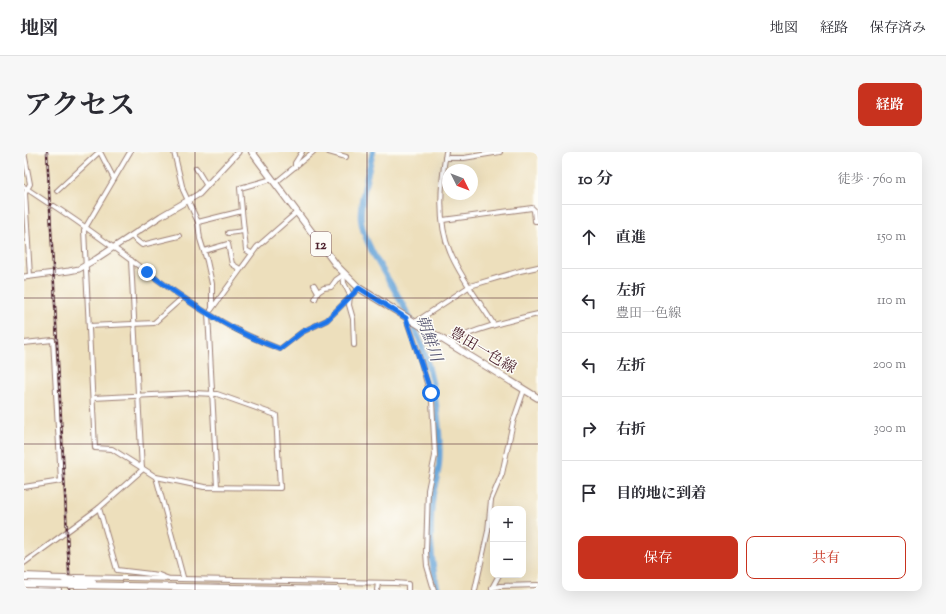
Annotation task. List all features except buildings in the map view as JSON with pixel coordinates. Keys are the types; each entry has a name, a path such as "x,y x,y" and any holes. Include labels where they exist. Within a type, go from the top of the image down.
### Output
{"main road":[{"name":"豊田一色線","path":"252,152 343,274 359,288 415,324 538,398"},
{"path":"24,576 64,578 74,581"},
{"path":"24,584 74,581 175,587 336,590"},
{"path":"24,589 58,590"}],"street":[{"path":"24,152 30,184 25,188"},
{"path":"57,191 99,152 114,179"},
{"path":"93,398 138,395 213,394 228,397 276,415 280,488 204,487 156,477 112,449 95,448 85,228 130,152"},
{"path":"174,152 183,190 198,222 212,284 212,308"},
{"path":"24,276 69,271 86,265 188,200 207,186 238,152"},
{"path":"295,167 295,163 302,152"},
{"path":"251,253 246,250 240,188 274,181 295,167 313,152"},
{"path":"329,152 346,157"},
{"path":"446,152 442,177 443,220 450,251 494,325"},
{"path":"445,158 464,158 500,152"},
{"path":"196,168 207,186"},
{"path":"25,188 48,203"},
{"path":"25,188 30,276"},
{"path":"54,206 182,298 263,343 280,349 302,332 327,320 359,288"},
{"path":"443,220 532,208 534,210 535,221 538,221"},
{"path":"198,222 242,211"},
{"path":"217,487 209,314 251,253 268,236 297,212"},
{"path":"228,233 244,231"},
{"path":"130,236 142,245 179,236"},
{"path":"204,251 228,244 232,264 240,269"},
{"path":"24,563 99,508 138,475 142,469 131,260"},
{"path":"415,324 470,286 520,270 538,267"},
{"path":"315,299 318,292 324,288 331,287 343,274 350,298 354,345"},
{"path":"314,285 318,292"},
{"path":"89,326 134,324 157,321 182,298"},
{"path":"450,345 455,340 494,325 538,314"},
{"path":"407,319 422,362 432,401 435,456 428,490 426,552 427,566 434,590"},
{"path":"24,343 53,340 61,481 24,487"},
{"path":"475,590 488,531 491,500 502,474 513,422 524,390"},
{"path":"156,477 183,577"},
{"path":"99,508 117,570 159,575 171,580"},
{"path":"491,589 497,578"},
{"path":"74,581 171,580 200,582 378,583 408,584 408,590"},
{"path":"304,582 304,587"},
{"path":"377,590 378,583"},
{"path":"491,589 538,585"}],"waterway":[{"name":"朝鮮川","path":"373,152 361,205 363,230 373,253 399,297 418,335 433,386 439,426 439,469 433,494 431,517 433,568 438,590"}],"railway":[{"path":"47,152 70,590"}],"route":[{"path":"147,272 198,308 263,343 280,349 302,332 327,320 359,288 406,318 422,362 431,393"}]}
